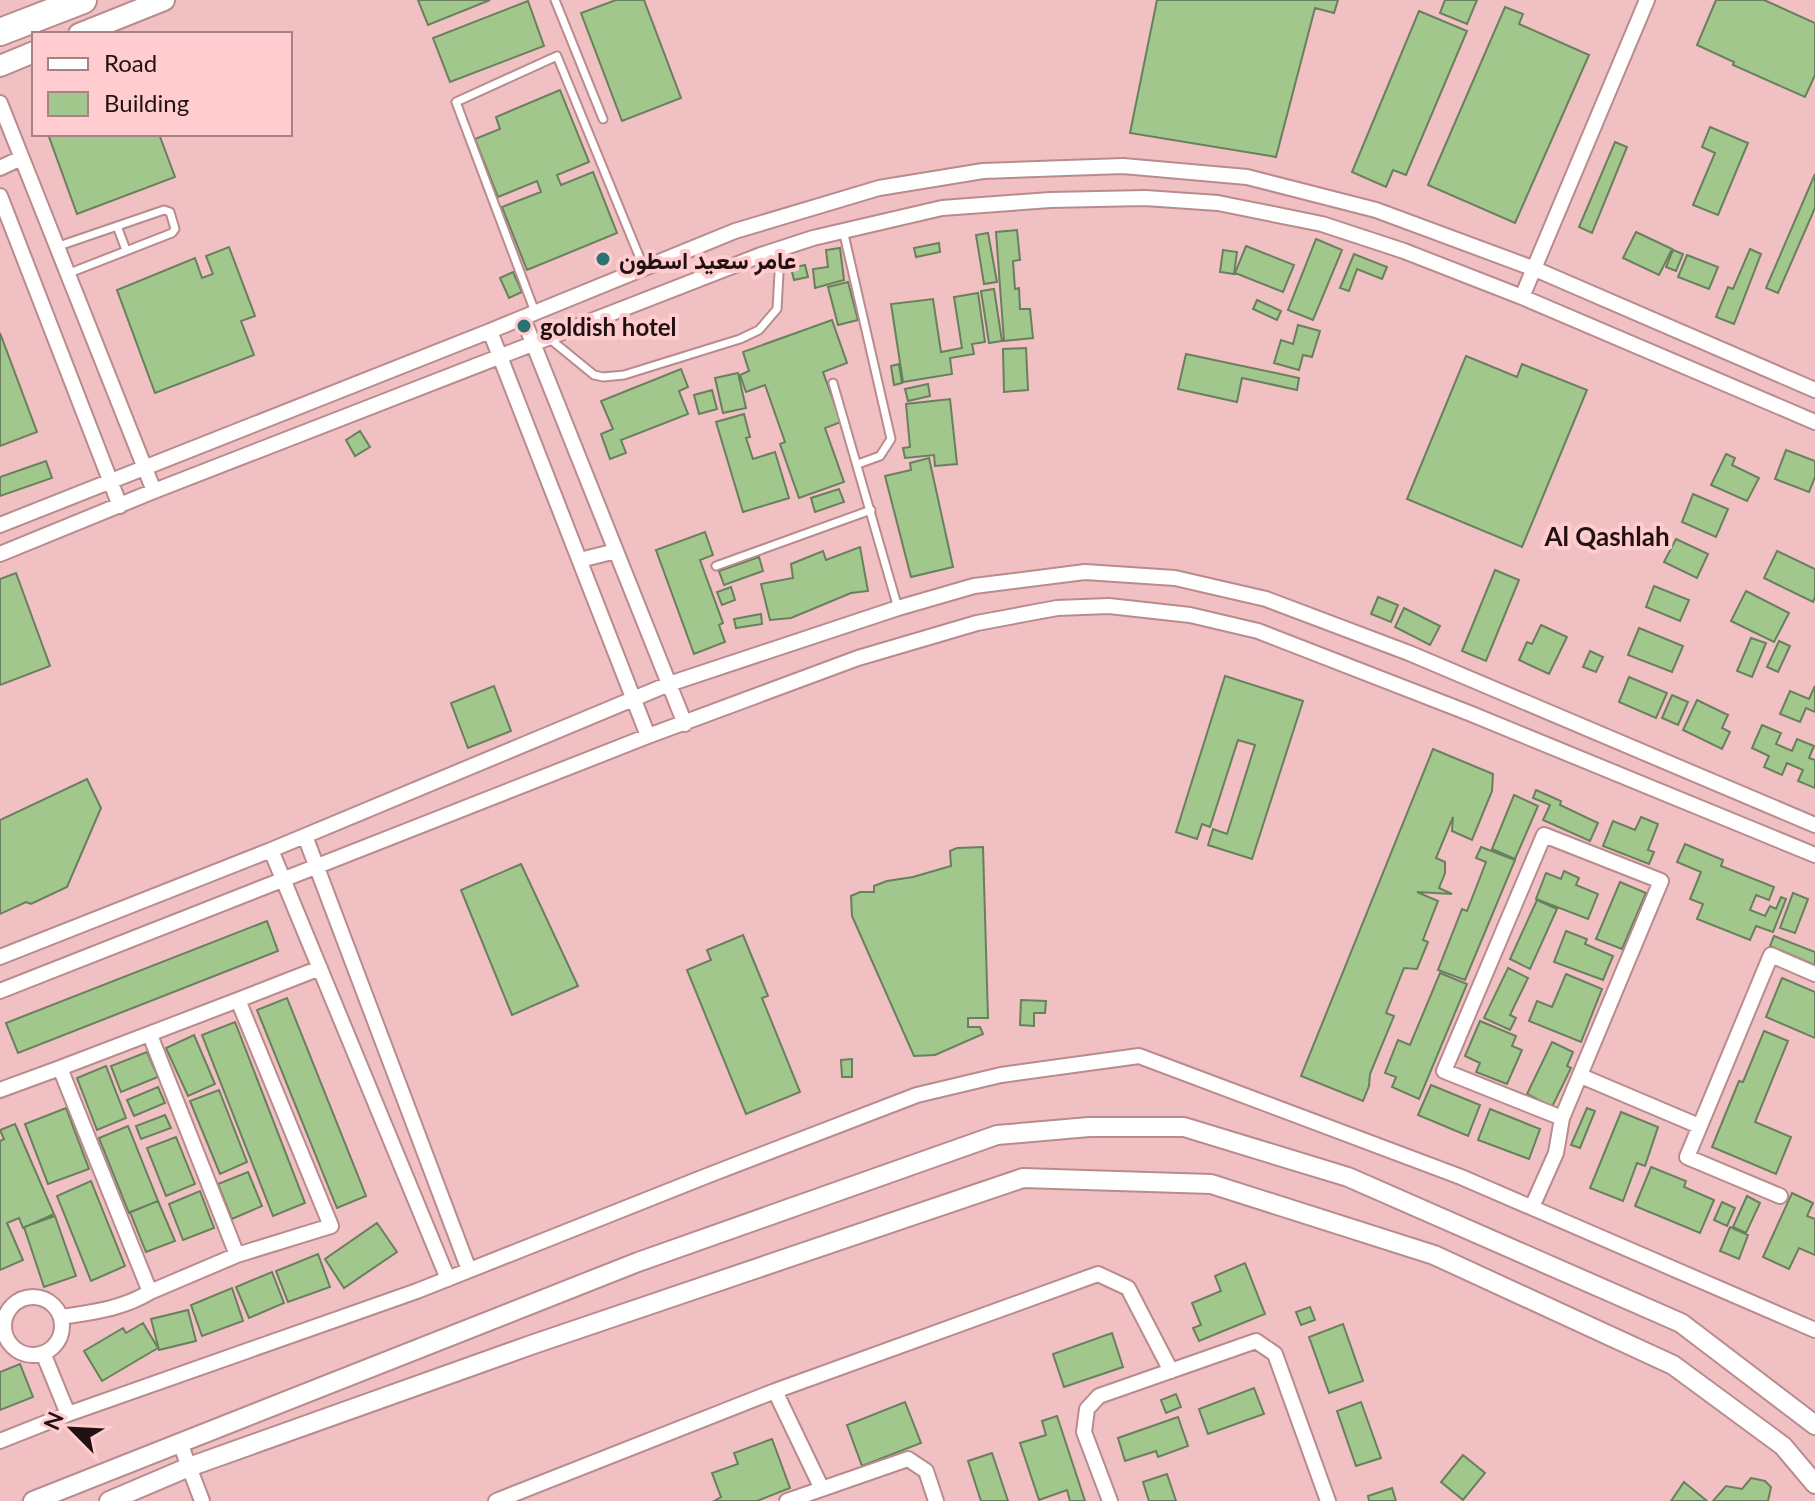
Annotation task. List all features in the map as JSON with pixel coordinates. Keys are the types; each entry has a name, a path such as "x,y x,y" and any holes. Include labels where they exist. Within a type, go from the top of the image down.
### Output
{"highway":[{"path":"0,32 83,0"}],"main road":[{"path":"84,32 164,0"},
{"path":"0,66 32,53"}],"street":[{"path":"1522,297 1647,0"},
{"path":"0,103 154,491"},
{"path":"0,168 21,158"},
{"path":"0,525 735,231 879,188 983,171 1123,166 1247,177 1376,210 1535,269 1815,390"},
{"path":"0,196 120,506"},
{"path":"0,554 154,491 785,247 843,230 942,208 1050,200 1145,198 1218,203 1322,224 1404,251 1522,297 1815,422"},
{"path":"529,315 533,343 685,724"},
{"path":"490,331 648,736"},
{"path":"580,560 616,551"},
{"path":"0,957 271,850 669,684 974,586 1085,572 1175,578 1251,596 1409,653 1815,825"},
{"path":"0,991 648,736 858,658 977,623 1057,608 1109,606 1190,615 1258,631 1815,855"},
{"path":"1532,1207 1556,1153 1562,1118 1661,881 1544,835 1444,1071 1562,1118"},
{"path":"305,836 469,1270"},
{"path":"271,850 448,1279"},
{"path":"1780,1196 1687,1157 1771,955 1815,974"},
{"path":"0,1090 320,968"},
{"path":"61,1317 117,1308 237,1255 331,1226 238,1000"},
{"path":"150,1035 237,1255"},
{"path":"0,1441 448,1279 917,1095 1001,1075 1139,1056 1461,1177 1815,1330"},
{"path":"60,1068 150,1292"},
{"path":"1581,1076 1699,1126"},
{"path":"33,1501 638,1262 997,1135 1089,1127 1184,1127 1348,1177 1681,1323 1815,1425"},
{"path":"109,1501 189,1467 531,1345 1023,1178 1211,1184 1434,1255 1673,1365 1783,1446 1815,1484"},
{"path":"496,1501 775,1391 1098,1274 1128,1288 1171,1371"},
{"path":"30,1296 49,1301 61,1317 57,1343 43,1353 23,1354 4,1343 6,1313 21,1299 30,1296"},
{"path":"1110,1501 1084,1432 1087,1409 1099,1396 1256,1341 1275,1354 1328,1501"},
{"path":"43,1353 68,1414"},
{"path":"775,1391 822,1489"},
{"path":"180,1443 202,1501"},
{"path":"787,1501 908,1459 926,1471 936,1501"}],"lane":[{"path":"555,0 603,119"},
{"path":"529,315 456,102 557,56 644,268"},
{"path":"56,247 164,210 170,212 175,229 172,233 67,274"},
{"path":"117,226 126,250"},
{"path":"843,230 891,439 880,456 858,464"},
{"path":"548,337 594,375 603,377 624,375 740,339 759,330 777,309 779,273 785,247"},
{"path":"833,383 898,608"},
{"path":"716,566 871,510"}],"building":[{"path":"418,0 490,0 428,25"},
{"path":"616,0 644,0 681,98 622,121 581,13"},
{"path":"1157,0 1338,0 1334,13 1315,8 1276,157 1130,133"},
{"path":"1445,0 1477,0 1467,24 1440,13"},
{"path":"1716,0 1764,0 1815,23 1815,75 1805,97 1733,65 1734,62 1697,45"},
{"path":"528,1 544,46 450,82 433,38"},
{"path":"1505,7 1523,14 1519,24 1589,55 1515,223 1428,185"},
{"path":"1419,11 1467,31 1406,175 1393,170 1386,187 1352,172"},
{"path":"560,90 589,162 557,175 561,185 593,172 617,233 527,270 502,207 541,192 537,181 498,197 475,139 500,129 496,117"},
{"path":"1710,127 1748,143 1718,215 1693,205 1715,153 1702,147"},
{"path":"49,136 160,136 175,177 77,214"},
{"path":"1615,142 1627,147 1592,233 1579,227"},
{"path":"1815,174 1815,208 1778,293 1766,288"},
{"path":"1017,230 1020,260 1013,261 1015,289 1019,288 1020,309 1030,309 1033,338 1004,341 996,232"},
{"path":"1636,232 1672,249 1659,275 1623,258"},
{"path":"988,233 997,282 984,284 976,235"},
{"path":"1316,239 1342,250 1313,320 1288,310"},
{"path":"939,243 940,252 916,257 914,248"},
{"path":"1246,246 1294,265 1283,292 1235,273"},
{"path":"229,247 255,316 241,321 254,355 155,393 117,290 195,258 202,278 213,274 206,256"},
{"path":"840,248 844,280 815,288 813,269 828,267 826,250"},
{"path":"1750,249 1761,254 1734,324 1716,317 1728,287 1733,289"},
{"path":"1223,250 1237,252 1234,274 1220,272"},
{"path":"1673,250 1683,254 1676,271 1666,267"},
{"path":"1354,254 1387,267 1382,279 1357,269 1349,291 1340,288"},
{"path":"1687,255 1718,267 1709,289 1678,277"},
{"path":"805,265 808,277 794,280 791,268"},
{"path":"513,272 522,292 509,298 500,278"},
{"path":"848,282 858,320 838,325 828,287"},
{"path":"994,289 1002,341 989,343 981,291"},
{"path":"978,293 985,342 972,344 974,354 950,358 952,374 903,382 891,304 933,299 941,352 962,348 954,297"},
{"path":"1257,300 1281,311 1277,320 1253,309"},
{"path":"832,320 847,363 823,372 841,422 825,428 844,482 799,498 780,444 785,442 765,385 746,392 740,375 749,371 743,352"},
{"path":"1298,325 1320,331 1312,357 1303,355 1299,370 1274,363 1281,340 1293,344"},
{"path":"0,333 37,432 0,446"},
{"path":"1026,348 1028,390 1004,392 1003,349"},
{"path":"1186,354 1299,378 1297,390 1242,378 1237,402 1178,389"},
{"path":"1466,356 1517,377 1522,364 1587,390 1522,547 1407,499"},
{"path":"899,364 902,383 894,385 891,366"},
{"path":"681,369 688,387 679,391 688,414 621,440 626,453 610,459 601,434 613,429 601,401"},
{"path":"738,373 746,408 723,413 715,378"},
{"path":"928,384 930,396 908,401 905,389"},
{"path":"712,390 717,409 699,414 694,395"},
{"path":"950,399 957,464 935,466 934,455 905,458 903,448 910,447 906,404"},
{"path":"744,414 750,437 746,438 753,459 775,452 789,498 743,512 716,422"},
{"path":"360,431 370,447 355,456 346,440"},
{"path":"1786,450 1815,461 1815,477 1809,492 1775,479"},
{"path":"1726,454 1735,458 1732,465 1759,478 1747,501 1711,485"},
{"path":"929,458 953,567 911,577 885,476 911,470 910,463"},
{"path":"46,461 52,478 0,496 0,477"},
{"path":"839,489 844,502 815,512 811,498"},
{"path":"1693,494 1728,509 1716,537 1682,522"},
{"path":"705,532 713,555 700,560 723,623 719,625 725,642 694,654 656,550"},
{"path":"1676,539 1708,554 1697,578 1664,562"},
{"path":"860,547 868,591 851,593 791,618 770,620 761,584 793,578 791,564 823,551 826,560"},
{"path":"1777,551 1815,569 1813,602 1764,578"},
{"path":"759,557 763,571 724,585 719,571"},
{"path":"1495,570 1519,580 1486,661 1462,651"},
{"path":"16,573 50,666 0,685 0,579"},
{"path":"1654,586 1689,600 1680,621 1646,607"},
{"path":"731,587 735,600 722,605 717,592"},
{"path":"1746,591 1789,613 1774,642 1731,621"},
{"path":"1378,597 1398,605 1391,622 1371,614"},
{"path":"1404,608 1440,626 1430,645 1395,627"},
{"path":"761,614 762,624 736,628 734,619"},
{"path":"1541,625 1567,637 1549,674 1519,660 1527,642 1532,644"},
{"path":"1639,628 1683,646 1672,672 1628,655"},
{"path":"1751,638 1766,643 1752,677 1737,671"},
{"path":"1779,641 1790,646 1778,672 1767,667"},
{"path":"1590,651 1603,657 1596,672 1583,667"},
{"path":"1225,676 1303,701 1252,859 1208,845 1213,829 1227,834 1255,745 1238,740 1210,827 1202,824 1197,839 1176,832"},
{"path":"1629,677 1667,693 1656,718 1619,702"},
{"path":"494,686 511,731 468,748 451,703"},
{"path":"1815,686 1815,712 1806,708 1800,722 1780,714 1790,691 1809,699"},
{"path":"1672,695 1688,702 1678,725 1662,718"},
{"path":"1697,700 1728,715 1722,728 1730,732 1722,749 1683,730"},
{"path":"1762,725 1781,733 1776,744 1792,751 1797,739 1814,746 1809,758 1815,760 1815,788 1798,781 1803,770 1787,763 1782,775 1764,767 1769,756 1752,748"},
{"path":"1433,749 1493,774 1492,791 1472,840 1452,831 1453,817 1436,858 1445,862 1445,873 1439,888 1452,894 1417,892 1438,901 1423,940 1428,942 1417,969 1404,968 1386,1013 1394,1016 1370,1074 1363,1101 1301,1076"},
{"path":"87,779 101,808 67,887 0,914 0,820"},
{"path":"1536,790 1598,823 1590,841 1543,820 1550,805 1533,798"},
{"path":"1514,795 1538,806 1515,859 1492,849"},
{"path":"1641,817 1658,824 1648,850 1654,852 1649,864 1603,846 1613,821 1635,830"},
{"path":"1685,844 1723,860 1721,866 1774,887 1769,900 1756,895 1750,910 1765,916 1770,906 1776,909 1781,897 1786,899 1773,932 1756,926 1750,940 1697,919 1703,904 1690,899 1701,872 1677,862"},
{"path":"983,847 988,1018 968,1018 968,1027 980,1027 983,1034 935,1055 914,1056 852,916 851,896 874,892 874,886 887,881 951,866 950,851 957,848"},
{"path":"1481,847 1515,860 1465,980 1438,970 1462,909 1467,911 1486,862 1476,858"},
{"path":"521,864 578,986 512,1015 461,890"},
{"path":"1564,871 1579,878 1576,885 1598,894 1588,919 1536,899 1546,873 1561,879"},
{"path":"1620,882 1646,893 1622,949 1596,939"},
{"path":"1793,893 1808,899 1795,933 1780,928"},
{"path":"1537,900 1557,909 1530,969 1510,959"},
{"path":"267,921 278,951 18,1053 6,1023"},
{"path":"1566,931 1587,939 1585,944 1613,956 1603,980 1554,962"},
{"path":"743,935 768,996 762,998 800,1092 746,1114 687,970 711,960 707,950"},
{"path":"1774,936 1815,952 1815,965 1770,946"},
{"path":"1508,968 1528,978 1510,1015 1516,1018 1510,1030 1484,1018"},
{"path":"1440,973 1467,984 1419,1099 1392,1087 1396,1077 1385,1073 1398,1040 1410,1045"},
{"path":"1566,974 1602,989 1581,1042 1529,1021 1537,1001 1552,1007"},
{"path":"1782,978 1815,992 1815,1038 1766,1017"},
{"path":"287,998 366,1196 337,1208 257,1010"},
{"path":"1021,1000 1046,1001 1045,1013 1034,1013 1034,1026 1020,1025"},
{"path":"1480,1021 1516,1036 1512,1046 1522,1050 1507,1084 1476,1072 1480,1063 1465,1056"},
{"path":"235,1022 305,1203 273,1216 202,1035"},
{"path":"1764,1031 1788,1041 1755,1122 1791,1137 1776,1174 1712,1147"},
{"path":"194,1035 215,1084 188,1096 166,1048"},
{"path":"1552,1042 1573,1052 1567,1066 1571,1068 1552,1107 1527,1094"},
{"path":"147,1052 158,1077 121,1092 111,1066"},
{"path":"852,1059 852,1077 842,1077 841,1060"},
{"path":"106,1066 126,1118 97,1130 77,1078"},
{"path":"1431,1085 1480,1105 1468,1136 1418,1115"},
{"path":"158,1087 165,1103 134,1116 127,1100"},
{"path":"219,1090 247,1162 220,1174 190,1101"},
{"path":"66,1108 89,1169 48,1184 25,1124"},
{"path":"1587,1108 1595,1111 1580,1148 1571,1145"},
{"path":"1490,1109 1540,1129 1529,1159 1478,1140"},
{"path":"1621,1112 1658,1127 1645,1166 1637,1163 1623,1201 1590,1188"},
{"path":"165,1115 171,1128 141,1139 136,1126"},
{"path":"15,1124 54,1214 23,1228 19,1218 7,1223 23,1260 0,1270 0,1141 4,1139 0,1130"},
{"path":"128,1126 158,1201 129,1213 99,1138"},
{"path":"176,1137 195,1184 166,1196 147,1148"},
{"path":"1651,1167 1686,1181 1684,1187 1714,1200 1700,1233 1635,1206"},
{"path":"248,1172 262,1206 232,1219 218,1184"},
{"path":"91,1181 125,1266 91,1281 57,1196"},
{"path":"200,1191 214,1228 183,1240 169,1204"},
{"path":"1792,1193 1813,1203 1807,1216 1815,1219 1815,1255 1799,1248 1789,1269 1763,1257"},
{"path":"1747,1196 1760,1203 1746,1233 1733,1227"},
{"path":"158,1201 175,1241 146,1252 130,1212"},
{"path":"1722,1202 1735,1208 1727,1226 1714,1220"},
{"path":"55,1216 76,1276 44,1287 24,1227"},
{"path":"377,1223 397,1252 344,1288 325,1259"},
{"path":"1730,1227 1748,1235 1739,1259 1720,1251"},
{"path":"318,1254 330,1287 288,1302 276,1271"},
{"path":"1245,1263 1265,1314 1199,1341 1193,1328 1201,1325 1192,1303 1221,1291 1215,1276"},
{"path":"272,1272 284,1303 249,1318 236,1287"},
{"path":"232,1288 243,1321 202,1336 191,1305"},
{"path":"1310,1307 1315,1320 1301,1325 1296,1312"},
{"path":"188,1310 196,1341 159,1350 151,1319"},
{"path":"143,1323 158,1348 102,1381 84,1351 123,1328 126,1333"},
{"path":"1343,1324 1363,1381 1329,1393 1309,1337"},
{"path":"1112,1333 1123,1367 1064,1387 1053,1354"},
{"path":"20,1364 33,1397 0,1410 0,1372"},
{"path":"1254,1388 1264,1414 1208,1434 1199,1409"},
{"path":"1176,1394 1181,1407 1166,1413 1161,1400"},
{"path":"905,1402 921,1443 862,1466 847,1425"},
{"path":"1361,1402 1381,1458 1356,1466 1337,1411"},
{"path":"1057,1416 1085,1501 1070,1501 1067,1490 1039,1500 1020,1443 1046,1435 1042,1421"},
{"path":"1178,1417 1188,1446 1158,1457 1156,1451 1125,1461 1118,1438"},
{"path":"772,1439 790,1488 757,1501 714,1501 721,1497 712,1473 738,1464 734,1453"},
{"path":"992,1453 1008,1501 981,1501 968,1461"},
{"path":"1463,1455 1485,1473 1463,1500 1441,1482"},
{"path":"1167,1474 1176,1501 1149,1501 1143,1482"},
{"path":"1751,1478 1765,1481 1771,1487 1768,1501 1713,1501 1726,1486 1742,1489"},
{"path":"1684,1482 1707,1501 1671,1501"},
{"path":"1392,1488 1396,1501 1369,1501 1368,1496"}],"place":[{"name":"عامر سعيد اسطون","path":"603,259"},
{"name":"goldish hotel","path":"524,326"}],"district":[{"name":"Al Qashlah","path":"1607,536"}]}
